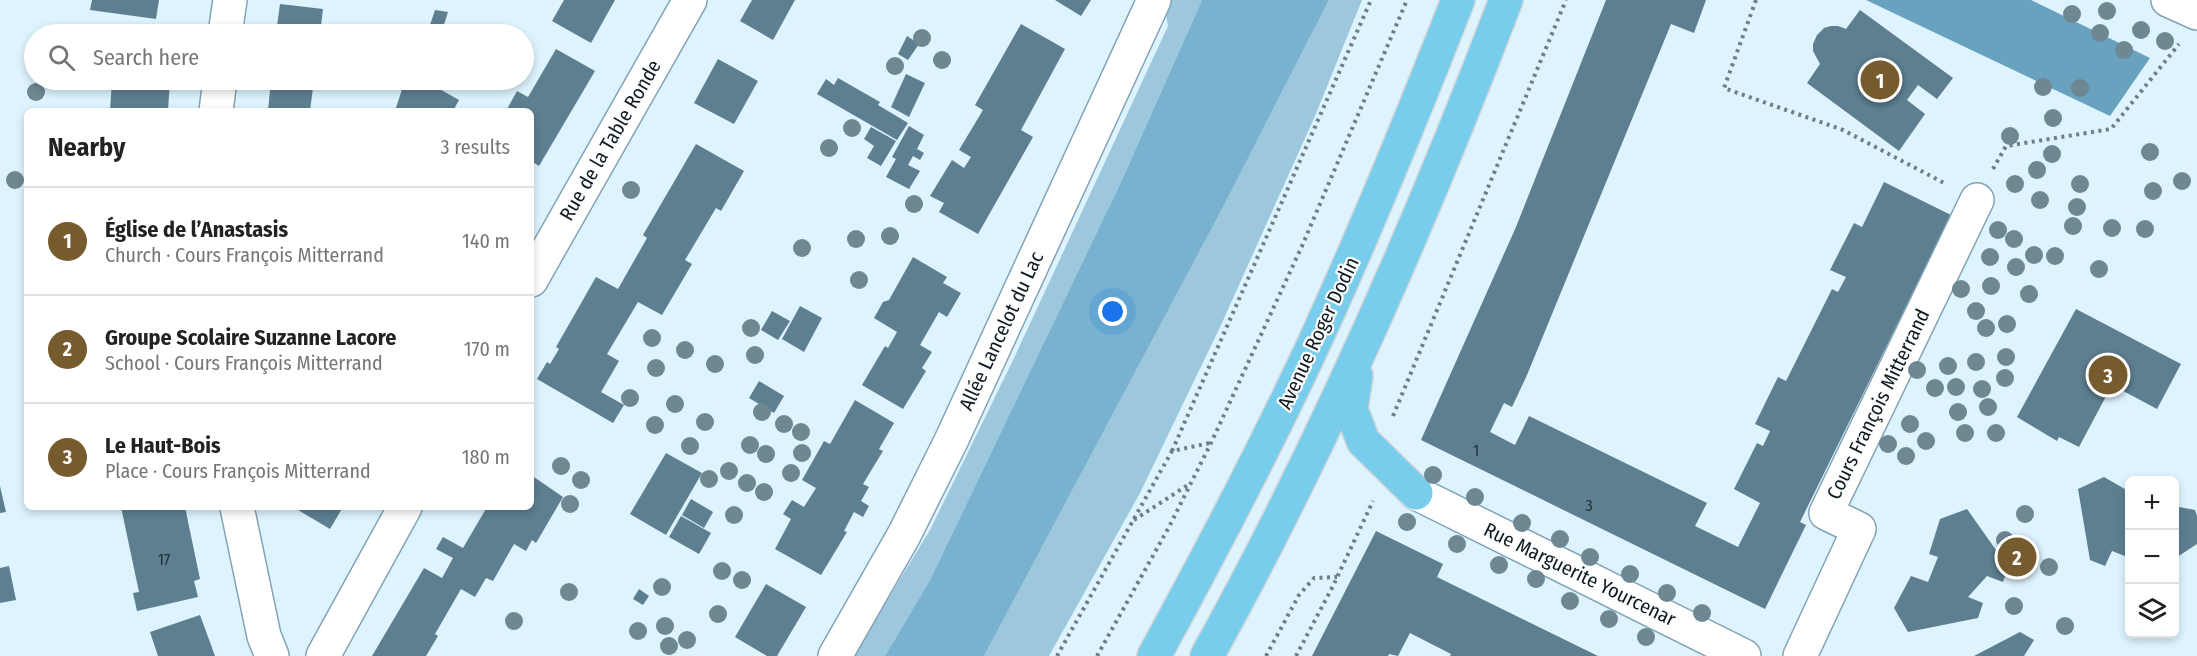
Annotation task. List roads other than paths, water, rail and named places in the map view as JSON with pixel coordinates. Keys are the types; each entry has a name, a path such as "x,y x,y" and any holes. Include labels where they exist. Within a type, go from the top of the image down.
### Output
{"main road":[{"name":"Avenue Roger Dodin","path":"1154,656 1249,479 1321,329 1358,246 1458,0"},
{"path":"1207,656 1291,497 1361,350 1458,125 1506,0"},
{"path":"1361,350 1351,409 1363,441 1416,493"}],"street":[{"path":"226,24 230,0"},
{"name":"Rue de la Table Ronde","path":"534,275 690,0"},
{"name":"Allée Lancelot du Lac","path":"835,656 904,535 951,441 1154,0"},
{"path":"2168,0 2190,27"},
{"path":"216,108 219,90"},
{"name":"Cours François Mitterrand","path":"1800,656 1859,529 1826,513 1977,200"},
{"name":"Rue Marguerite Yourcenar","path":"1416,493 1744,656"},
{"path":"238,510 264,636 272,656"},
{"path":"323,656 403,510"}],"place":[{"name":"Église de l’Anastasis","path":"1880,80"},
{"name":"Le Haut-Bois","path":"2108,375"},
{"name":"Groupe Scolaire Suzanne Lacore","path":"2017,557"}]}
